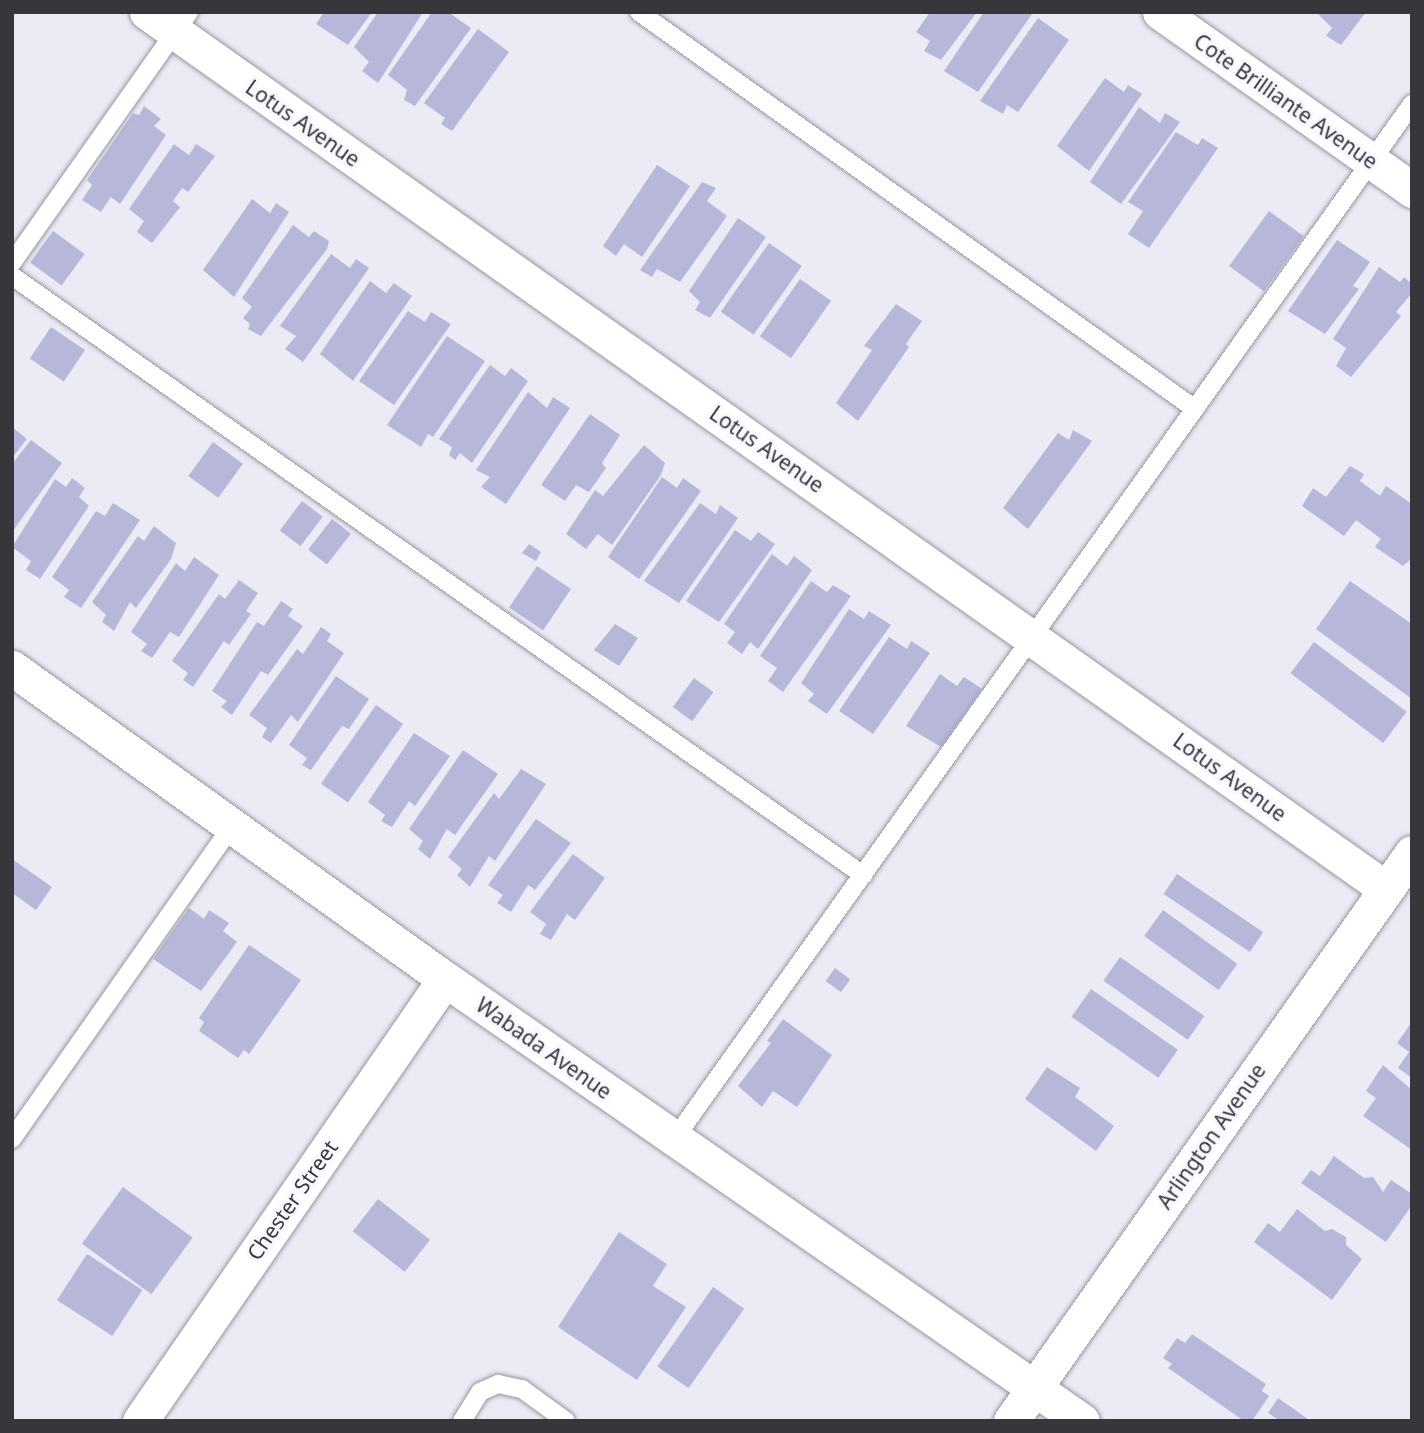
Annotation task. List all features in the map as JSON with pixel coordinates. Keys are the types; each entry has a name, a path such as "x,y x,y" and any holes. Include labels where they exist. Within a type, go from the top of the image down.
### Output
{"street":[{"name":"Lotus Avenue","path":"147,12 182,23 1386,888"},
{"name":"Cote Brilliante Avenue","path":"1160,12 1412,190"},
{"name":"Wabada Avenue","path":"12,668 445,979 1082,1421"},
{"name":"Arlington Avenue","path":"1011,1421 1412,853"},
{"name":"Chester Street","path":"140,1421 445,979"}],"lane":[{"path":"639,12 1195,409"},
{"path":"12,263 182,23"},
{"path":"675,1138 1412,104"},
{"path":"12,276 863,876"},
{"path":"12,1139 232,826"},
{"path":"461,1421 480,1392 498,1384 522,1390 566,1421"}],"building":[{"path":"324,12 372,12 348,45 316,24"},
{"path":"378,12 423,12 378,83 362,71 369,62 354,47"},
{"path":"432,12 448,12 471,28 415,106 404,100 407,90 388,75"},
{"path":"930,12 977,12 941,60 924,51 930,41 916,32"},
{"path":"984,12 1032,14 978,92 944,71"},
{"path":"1316,12 1366,12 1341,45 1326,36 1332,28"},
{"path":"1038,18 1069,40 1018,112 1007,105 1003,114 980,101"},
{"path":"478,29 509,52 452,131 441,124 445,118 424,103"},
{"path":"1105,78 1124,92 1128,85 1142,94 1089,171 1057,146"},
{"path":"144,106 161,119 154,126 166,135 120,204 111,197 101,212 82,200 92,185 87,180 133,113 139,115"},
{"path":"1139,107 1160,123 1165,113 1180,122 1121,204 1090,182"},
{"path":"1176,132 1198,145 1202,138 1218,148 1149,248 1128,234 1143,211 1128,202"},
{"path":"174,144 189,155 196,144 215,156 188,192 182,188 173,201 180,207 152,243 137,232 144,221 129,209"},
{"path":"657,165 690,186 642,257 624,244 616,256 603,246"},
{"path":"702,182 716,188 707,201 727,216 680,282 657,269 652,277 640,270"},
{"path":"252,199 270,213 276,203 289,212 234,297 203,270"},
{"path":"1269,211 1304,236 1264,291 1229,266"},
{"path":"738,218 766,237 710,318 695,310 700,302 689,291"},
{"path":"293,225 309,237 314,231 329,241 327,249 261,336 248,329 250,324 243,318 252,307 242,298"},
{"path":"53,231 85,254 62,285 30,263"},
{"path":"1337,240 1370,262 1353,286 1359,289 1325,334 1288,311"},
{"path":"769,243 802,266 754,335 721,312"},
{"path":"331,254 350,268 356,259 369,268 303,362 285,349 296,336 280,326"},
{"path":"1379,267 1400,282 1404,277 1412,284 1412,293 1396,312 1401,316 1351,377 1336,366 1346,348 1333,339"},
{"path":"800,279 831,301 791,358 760,336"},
{"path":"370,281 386,293 394,283 412,296 353,381 320,354"},
{"path":"896,304 922,321 906,344 909,347 858,421 836,403 872,350 864,346"},
{"path":"408,311 425,322 431,312 451,324 394,405 359,381"},
{"path":"51,327 85,350 64,381 30,359"},
{"path":"447,336 485,361 433,437 428,434 421,447 387,425"},
{"path":"490,365 505,376 511,368 528,381 472,463 460,453 455,460 449,455 452,447 439,439"},
{"path":"528,392 547,408 553,397 570,408 506,504 481,487 490,477 476,470"},
{"path":"590,414 620,435 602,463 606,468 589,492 576,485 565,501 541,485"},
{"path":"12,427 27,439 12,458"},
{"path":"1073,430 1092,441 1028,529 1003,508 1058,433 1069,440"},
{"path":"31,440 62,463 12,532 12,464"},
{"path":"213,442 243,464 218,498 188,476"},
{"path":"644,445 665,463 661,475 612,545 598,534 586,549 566,534 595,490 603,496"},
{"path":"1350,466 1364,474 1360,481 1380,496 1386,486 1412,504 1412,558 1403,566 1375,547 1381,539 1356,520 1344,536 1302,506 1313,488 1326,497"},
{"path":"662,477 677,488 683,478 701,491 639,579 608,557"},
{"path":"72,478 85,488 79,497 89,506 40,579 26,570 31,561 12,547 55,479 66,487"},
{"path":"302,501 323,517 300,546 280,531"},
{"path":"113,503 140,520 81,608 64,597 69,590 52,577 96,511 105,516"},
{"path":"700,503 716,514 720,505 738,518 679,603 644,581"},
{"path":"332,519 351,534 327,565 308,550"},
{"path":"154,526 176,543 171,559 136,608 130,602 114,631 102,622 106,615 92,602 138,536 144,541"},
{"path":"735,530 751,541 758,532 775,544 719,622 686,601"},
{"path":"529,544 541,552 536,561 522,553"},
{"path":"772,554 787,566 794,556 812,570 758,649 750,642 742,654 727,643 735,632 724,624"},
{"path":"194,557 219,575 179,637 170,632 152,658 141,651 147,644 131,632 176,563 185,571"},
{"path":"537,566 571,589 543,630 509,607"},
{"path":"239,580 258,593 246,611 251,614 229,645 224,641 193,687 183,680 188,673 172,661 219,594 225,599"},
{"path":"811,581 827,592 833,585 851,596 783,692 768,681 777,668 760,656"},
{"path":"1350,581 1412,624 1412,699 1316,629"},
{"path":"281,601 293,609 288,616 303,626 268,675 261,671 232,715 221,707 227,701 212,691 257,622 264,626"},
{"path":"849,609 864,619 869,611 891,625 827,714 808,701 814,694 801,683"},
{"path":"615,624 638,638 619,666 594,650"},
{"path":"321,627 331,634 327,641 344,653 298,722 291,715 271,743 262,737 267,728 249,715 297,649 303,654"},
{"path":"889,637 907,649 911,641 930,653 873,734 839,711"},
{"path":"1314,642 1407,712 1383,743 1291,673"},
{"path":"940,674 957,686 964,677 982,689 941,747 906,726"},
{"path":"336,676 369,699 349,729 342,726 311,770 302,765 307,758 289,745"},
{"path":"694,678 713,692 692,721 673,707"},
{"path":"376,705 403,724 348,803 321,784"},
{"path":"414,733 450,756 415,806 409,801 392,827 381,821 385,815 368,802"},
{"path":"463,750 498,774 455,835 447,829 430,859 418,849 423,841 409,829"},
{"path":"521,769 546,784 495,861 489,856 470,887 457,875 462,869 448,857 494,793 499,799"},
{"path":"536,819 571,843 535,890 528,885 511,912 497,903 503,895 488,885"},
{"path":"573,854 605,878 575,920 567,914 551,940 540,934 546,924 530,912"},
{"path":"12,859 52,887 36,910 12,893"},
{"path":"1177,874 1263,932 1250,952 1164,894"},
{"path":"189,908 204,919 209,910 229,923 223,931 237,942 201,991 153,959"},
{"path":"1163,910 1237,964 1219,990 1144,936"},
{"path":"249,945 301,980 249,1054 244,1050 238,1058 199,1031 204,1022 199,1018"},
{"path":"1120,957 1204,1016 1188,1040 1103,981"},
{"path":"835,968 850,979 841,992 826,981"},
{"path":"1091,989 1178,1050 1158,1078 1071,1017"},
{"path":"783,1019 832,1055 797,1107 773,1091 762,1107 738,1086 771,1043 767,1041"},
{"path":"1412,1022 1412,1078 1398,1068 1409,1052 1397,1043"},
{"path":"1383,1065 1412,1090 1412,1150 1363,1116 1376,1098 1366,1091"},
{"path":"1047,1067 1080,1088 1075,1097 1114,1126 1096,1151 1025,1099"},
{"path":"1334,1156 1364,1178 1373,1177 1383,1192 1391,1180 1412,1194 1412,1205 1386,1242 1301,1183 1311,1170 1320,1176"},
{"path":"123,1187 193,1238 151,1294 82,1244"},
{"path":"378,1199 430,1240 405,1272 353,1231"},
{"path":"1297,1209 1325,1231 1332,1229 1346,1237 1346,1245 1362,1259 1332,1300 1254,1242 1268,1223 1280,1232"},
{"path":"619,1232 667,1264 653,1286 686,1307 637,1380 558,1327"},
{"path":"87,1254 142,1290 112,1336 57,1300"},
{"path":"713,1287 744,1309 688,1388 657,1366"},
{"path":"1192,1334 1266,1384 1262,1391 1269,1396 1252,1421 1244,1421 1168,1368 1172,1364 1163,1358 1177,1338 1185,1343"},
{"path":"1278,1398 1308,1419 1307,1421 1280,1421 1268,1413"}]}
